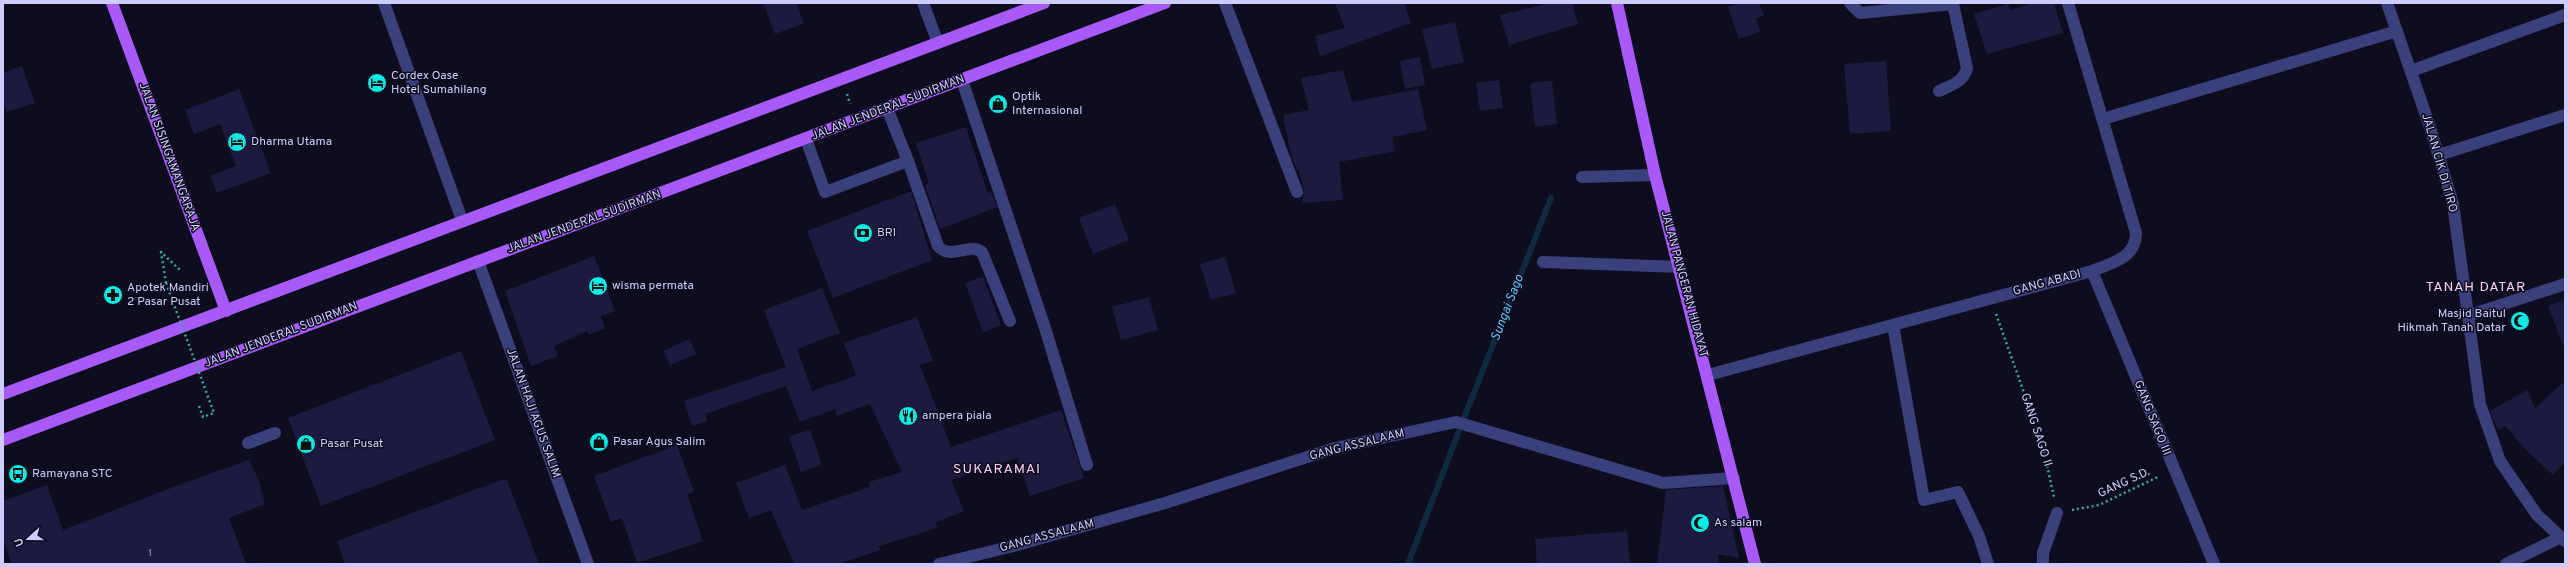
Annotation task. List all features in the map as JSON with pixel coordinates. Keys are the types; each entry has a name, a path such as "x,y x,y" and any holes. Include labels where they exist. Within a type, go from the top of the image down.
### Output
{"main road":[{"name":"JALAN SISINGAMANGARAJA","path":"112,3 226,311"},
{"path":"3,394 226,311 462,220 1044,3"},
{"name":"JALAN JENDERAL SUDIRMAN","path":"3,440 1165,3"},
{"name":"JALAN PANGERAN HIDAYAT","path":"1617,3 1655,175 1708,375 1755,564"}],"street":[{"path":"384,3 462,220"},
{"path":"923,3 938,43"},
{"path":"1225,3 1297,192"},
{"path":"1850,3 1860,13 1953,4 1967,68 1965,76 1939,91"},
{"name":"GANG ABADI","path":"1708,375 2092,271 2123,258 2136,243 2136,233 2068,3"},
{"name":"JALAN CIK DI TIRO","path":"2387,3 2411,71 2453,204 2470,314 2480,404 2500,461 2537,515 2563,539"},
{"path":"2411,71 2565,14"},
{"path":"2103,119 2397,31"},
{"path":"962,80 1045,328 1087,465"},
{"path":"887,108 908,161 938,246 951,253 973,248 982,252 1010,321"},
{"path":"2438,155 2565,115"},
{"path":"806,139 826,192 908,161"},
{"path":"1582,177 1655,175"},
{"name":"JALAN HAJI AGUS SALIM","path":"478,261 588,564"},
{"path":"1543,262 1680,267"},
{"name":"GANG SAGO III","path":"2092,271 2214,564"},
{"path":"2470,314 2565,284"},
{"path":"1893,325 1924,500 1958,492 1978,536 1988,564"},
{"name":"GANG ASSALAAM","path":"939,564 1017,545 1165,503 1335,448 1456,422 1663,483 1734,478"},
{"path":"248,443 275,433"},
{"path":"2044,564 2043,553 2057,513"},
{"path":"2506,564 2563,539"}],"path":[{"path":"841,78 856,119"},
{"path":"180,270 161,252 166,283 214,413 203,417 199,406"},
{"name":"GANG SAGO II","path":"1990,298 2042,443 2057,513"},
{"name":"GANG S.D.","path":"2057,513 2099,505 2174,470"}],"building":[{"path":"763,3 796,3 804,23 775,34"},
{"path":"1335,3 1404,3 1411,23 1320,56 1315,36 1345,28"},
{"path":"1550,3 1572,3 1578,24 1509,45 1500,15"},
{"path":"1741,3 1759,3 1764,16 1756,18 1760,32 1739,39 1728,7"},
{"path":"2033,3 2054,3 2063,33 1987,54 1974,14 2008,4 2010,10"},
{"path":"1455,22 1464,62 1432,69 1422,29"},
{"path":"1420,57 1425,85 1405,89 1400,61"},
{"path":"1886,61 1891,131 1850,134 1844,64"},
{"path":"22,66 35,103 7,112 3,100 3,73"},
{"path":"1343,70 1352,102 1418,89 1427,130 1392,137 1395,151 1339,162 1343,200 1302,203 1304,190 1299,170 1297,170 1291,155 1283,115 1309,110 1301,78"},
{"path":"1499,80 1503,108 1480,111 1476,83"},
{"path":"1552,81 1557,124 1535,127 1530,83"},
{"path":"239,89 271,173 217,193 210,176 236,166 220,124 194,134 185,110"},
{"path":"966,127 988,193 991,192 997,207 940,229 925,185 929,184 916,143"},
{"path":"911,191 932,260 833,298 807,231"},
{"path":"1115,204 1129,240 1093,254 1079,218"},
{"path":"594,256 615,311 601,316 605,328 589,335 587,331 554,346 558,356 531,366 505,291"},
{"path":"1225,257 1236,293 1211,300 1200,264"},
{"path":"983,277 1001,325 983,332 965,283"},
{"path":"822,288 840,333 797,349 812,391 856,376 844,343 917,317 933,361 920,365 951,447 1061,410 1084,478 1030,496 1017,458 951,480 964,511 936,522 937,528 879,546 880,550 839,564 794,564 771,510 749,518 736,483 785,465 802,510 870,487 869,482 902,472 870,404 837,416 835,409 800,422 786,386 705,414 707,421 692,426 684,401 786,367 764,310"},
{"path":"1149,297 1158,330 1121,340 1112,307"},
{"path":"2565,299 2565,347 2564,347 2548,306"},
{"path":"690,339 696,354 670,365 663,351"},
{"path":"461,351 495,440 321,506 288,418"},
{"path":"2565,381 2565,462 2553,475 2527,451 2505,426 2498,430 2490,411 2527,390 2535,408"},
{"path":"810,430 822,465 801,472 789,436"},
{"path":"677,445 694,492 687,494 703,541 637,563 622,518 611,522 594,476"},
{"path":"249,460 259,481 265,504 229,518 246,564 12,564 3,539 3,501 47,485 63,530 184,483"},
{"path":"501,480 507,480 539,564 345,564 337,541"},
{"path":"1723,486 1739,558 1718,554 1719,564 1657,564 1666,490"},
{"path":"1627,531 1630,564 1537,564 1535,539"}],"waterway":[{"name":"Sungai Sago","path":"1464,418 1551,198"},
{"name":"Sungai Sago","path":"1408,564 1459,431"}],"place":[{"name":"Cordex Oase Hotel Sumahilang","path":"377,83"},
{"name":"Optik Internasional","path":"998,104"},
{"name":"Dharma Utama","path":"237,142"},
{"name":"BRI","path":"863,233"},
{"name":"wisma permata","path":"598,286"},
{"name":"Apotek Mandiri 2 Pasar Pusat","path":"113,295"},
{"name":"Masjid Baitul Hikmah Tanah Datar","path":"2520,321"},
{"name":"ampera piala","path":"908,416"},
{"name":"Pasar Agus Salim","path":"599,442"},
{"name":"Pasar Pusat","path":"306,444"},
{"name":"Ramayana STC","path":"18,474"},
{"name":"As salam","path":"1700,523"}],"district":[{"name":"TANAH DATAR","path":"2476,287"},
{"name":"SUKARAMAI","path":"997,469"}]}
